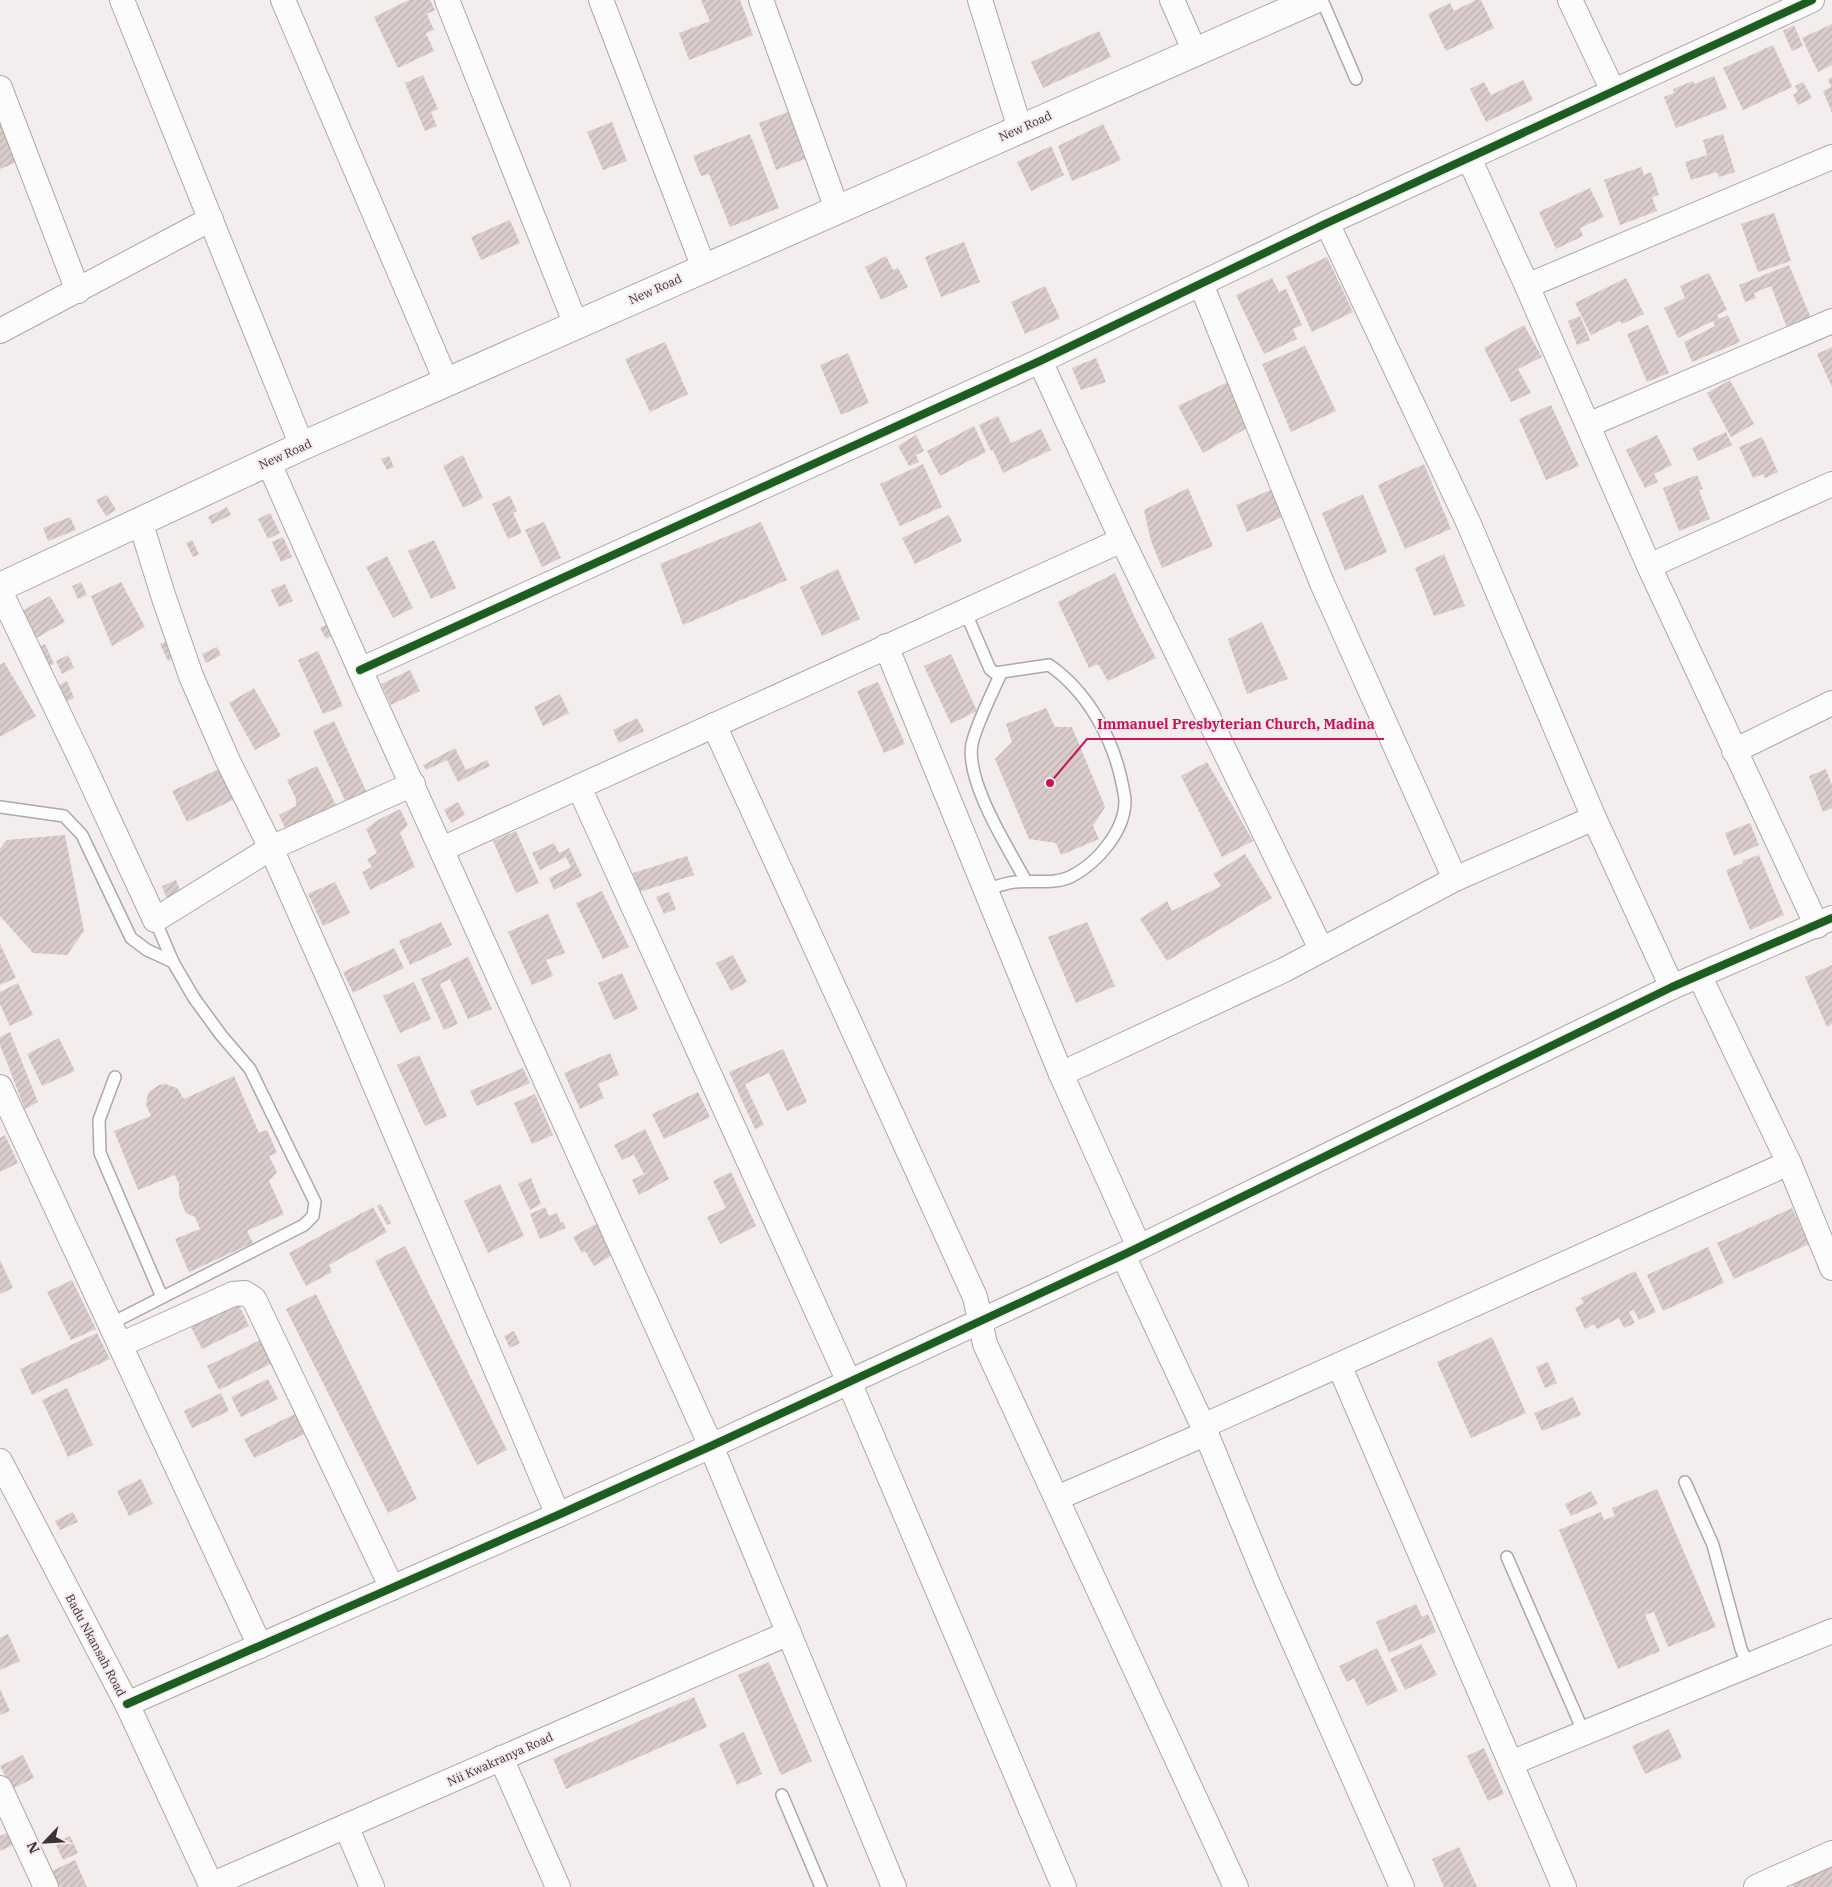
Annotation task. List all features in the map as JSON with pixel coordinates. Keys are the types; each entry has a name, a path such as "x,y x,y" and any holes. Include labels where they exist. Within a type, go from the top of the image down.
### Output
{"street":[{"path":"122,0 302,446"},
{"path":"283,0 447,383"},
{"path":"447,0 576,324"},
{"path":"601,0 704,268"},
{"path":"761,0 837,209"},
{"path":"980,0 1020,128"},
{"path":"1172,0 1195,52"},
{"name":"New Road","path":"0,587 268,461 1313,0"},
{"path":"1570,0 1613,91"},
{"path":"360,670 1040,361 1327,223 1812,0"},
{"path":"0,88 78,291"},
{"path":"1527,286 1832,157"},
{"path":"127,1704 711,1446 1131,1251 1672,988 1824,922 1734,751 1649,566 1469,158"},
{"path":"0,331 211,219"},
{"path":"1327,223 1468,522 1594,818 1672,988"},
{"path":"1200,284 1322,583 1455,879"},
{"path":"1588,425 1832,321"},
{"path":"1040,361 1122,540 1321,949"},
{"path":"268,461 360,670 711,1446 894,1887"},
{"path":"1649,566 1832,484"},
{"path":"140,522 162,595 191,676 227,759 270,848 345,1015 558,1515"},
{"path":"442,849 1122,540"},
{"path":"0,591 83,764 154,920 270,848 412,784"},
{"path":"886,646 1268,1584 1402,1887"},
{"path":"1734,751 1832,703"},
{"path":"714,725 976,1297 979,1321 985,1344 1236,1887"},
{"path":"578,787 848,1382 1064,1887"},
{"path":"1061,1074 1250,986 1455,879 1594,818"},
{"path":"1700,977 1788,1163 1832,1268"},
{"path":"0,1087 260,1646"},
{"path":"1057,1498 1339,1365 1788,1163"},
{"path":"120,1346 234,1294 245,1293 254,1299 392,1588"},
{"path":"1339,1365 1564,1887"},
{"name":"Badu Nkansah Road","path":"0,1460 127,1704 211,1886"},
{"path":"1511,1763 1832,1630"},
{"name":"Nii Kwakranya Road","path":"211,1886 789,1634"},
{"path":"501,1758 558,1887"},
{"path":"0,1788 46,1887"},
{"path":"346,1826 372,1887"},
{"path":"1756,1887 1832,1853"}],"lane":[{"path":"1322,0 1356,79"},
{"path":"965,611 990,668 995,673 1049,665 1060,672 1090,707 1105,732 1119,771 1125,802 1120,823 1106,849 1095,860 1070,877 1052,881 1012,882 985,890"},
{"path":"1001,673 972,744 974,774 997,830 1026,881"},
{"path":"0,807 64,816 82,836 131,938 147,950 173,962"},
{"path":"110,1324 304,1224 312,1216 315,1202 250,1068 221,1035 194,998 173,962 154,920"},
{"path":"116,1077 99,1120 100,1153 162,1297"},
{"path":"1686,1482 1713,1545 1740,1649 1748,1664"},
{"path":"1506,1557 1584,1733"},
{"path":"782,1795 821,1887"}],"building":[{"path":"409,0 430,0 435,10 427,14 434,30 426,33 434,51 398,68 374,17"},
{"path":"701,0 740,0 753,35 689,60 679,33 710,21"},
{"path":"1476,0 1481,0 1494,28 1446,51 1428,14 1450,3 1454,11"},
{"path":"1832,24 1832,65 1818,72 1802,38"},
{"path":"1794,25 1803,46 1792,51 1783,31"},
{"path":"1099,31 1111,57 1043,88 1031,62"},
{"path":"1773,45 1792,87 1743,110 1723,68"},
{"path":"423,75 438,109 431,112 437,126 425,131 405,83"},
{"path":"1714,76 1727,108 1676,128 1664,97 1674,93 1673,89 1693,81 1694,84"},
{"path":"1832,77 1832,113 1823,91 1831,87 1828,79"},
{"path":"1523,80 1533,100 1486,122 1470,89 1484,82 1491,95"},
{"path":"1803,82 1812,98 1798,105 1793,95 1798,92 1795,86"},
{"path":"788,112 805,159 776,170 759,123"},
{"path":"0,114 20,161 0,169"},
{"path":"612,122 627,161 603,170 587,132"},
{"path":"1103,124 1121,160 1072,181 1058,146"},
{"path":"750,134 779,208 730,227 709,174 701,176 693,156"},
{"path":"1723,134 1735,172 1719,177 1717,172 1691,180 1685,162 1707,155 1703,140"},
{"path":"1051,146 1064,175 1031,191 1017,162"},
{"path":"1641,167 1644,175 1651,172 1659,195 1652,197 1657,211 1620,225 1604,180"},
{"path":"1590,188 1604,217 1580,228 1583,236 1556,249 1539,212"},
{"path":"1774,213 1791,261 1758,272 1741,224"},
{"path":"510,220 520,243 481,260 471,237"},
{"path":"964,242 980,282 941,297 925,257"},
{"path":"886,256 893,270 898,268 908,287 881,300 865,267"},
{"path":"1327,257 1353,312 1312,332 1286,276"},
{"path":"1789,265 1811,318 1787,328 1771,286 1754,293 1756,298 1745,302 1739,285"},
{"path":"1709,273 1727,310 1717,315 1719,319 1728,315 1740,342 1692,362 1684,342 1715,326 1713,321 1678,338 1664,308 1685,298 1680,286"},
{"path":"1272,278 1279,292 1286,289 1302,325 1293,329 1297,339 1264,354 1236,295"},
{"path":"1626,278 1644,314 1622,324 1620,321 1591,335 1575,303"},
{"path":"1045,286 1060,318 1025,334 1011,302"},
{"path":"1580,316 1590,340 1577,345 1568,321"},
{"path":"1524,325 1542,357 1518,369 1531,393 1511,402 1484,348"},
{"path":"1648,325 1669,373 1647,382 1627,334"},
{"path":"665,342 688,394 650,412 625,359"},
{"path":"1305,346 1336,411 1291,432 1262,364"},
{"path":"1832,347 1832,387 1817,354"},
{"path":"848,353 869,403 841,415 820,365"},
{"path":"1096,358 1106,382 1081,390 1072,368"},
{"path":"1730,380 1754,424 1731,437 1707,393"},
{"path":"1228,382 1247,428 1203,453 1178,406"},
{"path":"1551,405 1579,466 1546,480 1519,419"},
{"path":"998,416 1011,443 1041,429 1051,450 1003,473 979,425"},
{"path":"974,426 986,452 940,476 927,451"},
{"path":"1726,432 1732,445 1698,461 1692,448"},
{"path":"916,435 924,451 916,455 919,462 909,466 898,446"},
{"path":"1657,435 1672,465 1654,474 1658,482 1645,488 1626,450"},
{"path":"1762,437 1778,472 1765,478 1763,474 1753,478 1739,447"},
{"path":"463,455 483,498 463,508 443,466"},
{"path":"389,456 394,467 387,470 381,459"},
{"path":"923,464 942,507 900,526 880,484"},
{"path":"1424,464 1451,529 1405,549 1378,485"},
{"path":"1697,475 1703,489 1699,490 1710,519 1679,531 1663,488"},
{"path":"1188,488 1213,546 1162,568 1151,541 1144,510"},
{"path":"1275,488 1287,515 1247,532 1236,505"},
{"path":"1363,494 1387,552 1345,571 1322,513"},
{"path":"107,495 116,510 106,516 96,500"},
{"path":"510,496 517,511 513,513 522,533 508,539 492,504"},
{"path":"227,507 231,515 212,524 208,517"},
{"path":"270,513 280,533 268,539 258,519"},
{"path":"949,515 962,541 915,564 902,538"},
{"path":"70,517 76,530 48,541 43,528"},
{"path":"544,522 561,558 542,567 525,530"},
{"path":"761,522 787,580 683,625 660,564"},
{"path":"283,537 292,557 281,562 272,542"},
{"path":"192,540 199,554 193,557 186,543"},
{"path":"434,540 456,588 431,599 408,551"},
{"path":"1444,554 1465,606 1434,616 1415,568"},
{"path":"387,556 413,608 393,618 366,567"},
{"path":"838,569 860,619 822,636 800,587"},
{"path":"1115,573 1135,618 1156,658 1108,681 1098,664 1089,668 1058,602"},
{"path":"81,582 87,595 78,599 72,586"},
{"path":"121,582 145,627 112,646 91,596"},
{"path":"285,584 293,601 279,607 271,590"},
{"path":"50,596 65,622 31,641 16,614"},
{"path":"1262,622 1288,679 1247,694 1228,639"},
{"path":"328,624 334,635 326,639 320,628"},
{"path":"169,640 177,657 168,661 160,644"},
{"path":"45,644 54,664 45,668 36,649"},
{"path":"217,647 221,655 206,663 202,654"},
{"path":"318,651 343,706 323,714 298,660"},
{"path":"951,654 977,711 951,724 924,666"},
{"path":"68,655 74,668 62,674 56,661"},
{"path":"4,662 36,716 0,737 0,665"},
{"path":"410,670 420,691 391,705 381,684"},
{"path":"67,681 74,698 66,702 59,685"},
{"path":"878,682 905,744 884,753 857,691"},
{"path":"254,688 281,736 255,750 229,703"},
{"path":"560,694 569,713 543,726 534,707"},
{"path":"1046,708 1055,727 1072,727 1105,807 1093,826 1099,839 1061,855 1056,843 1029,839 995,759 1012,742 1006,724"},
{"path":"637,718 644,731 619,743 613,730"},
{"path":"334,721 368,795 347,805 313,731"},
{"path":"455,748 466,770 487,760 490,766 458,782 447,760 426,770 423,765"},
{"path":"1207,762 1253,841 1222,857 1181,776"},
{"path":"317,766 336,805 286,830 279,815 296,806 296,799 287,780"},
{"path":"221,768 235,799 187,822 172,791"},
{"path":"1826,769 1832,785 1832,808 1823,812 1809,776"},
{"path":"458,802 465,815 451,823 444,810"},
{"path":"400,809 408,825 400,833 415,867 370,890 362,872 372,867 367,859 377,853 366,829 378,820"},
{"path":"1750,823 1759,845 1734,856 1725,833"},
{"path":"516,831 539,883 516,893 493,841"},
{"path":"65,835 84,931 67,955 33,953 0,916 0,849 7,840"},
{"path":"554,843 559,853 569,848 582,876 554,890 549,878 571,867 566,857 540,870 532,853"},
{"path":"1245,854 1272,898 1167,961 1140,919 1167,901 1172,911 1221,886 1213,874"},
{"path":"1759,855 1784,915 1750,930 1726,870 1743,863 1742,861"},
{"path":"687,856 694,875 639,892 633,873"},
{"path":"176,880 183,898 169,904 162,886"},
{"path":"335,882 350,913 323,926 308,894"},
{"path":"602,891 629,947 603,959 576,903"},
{"path":"669,892 676,909 664,914 656,897"},
{"path":"548,914 565,953 546,960 553,976 532,985 508,932"},
{"path":"441,922 452,945 410,965 399,941"},
{"path":"1087,922 1115,986 1076,1003 1048,937"},
{"path":"0,944 16,978 0,985"},
{"path":"394,948 404,968 353,993 343,972"},
{"path":"733,955 747,982 731,991 716,963"},
{"path":"468,957 492,1009 468,1019 450,979 440,984 458,1024 444,1030 421,979"},
{"path":"1832,965 1832,1024 1827,1027 1805,977"},
{"path":"622,973 638,1009 614,1020 598,983"},
{"path":"414,982 431,1019 400,1033 383,996"},
{"path":"18,983 33,1015 10,1026 0,1004 0,992"},
{"path":"10,1032 38,1102 25,1109 0,1045 0,1037"},
{"path":"59,1038 75,1071 42,1086 27,1054"},
{"path":"783,1049 807,1102 787,1111 769,1073 745,1084 764,1125 755,1129 729,1072"},
{"path":"610,1053 619,1075 598,1084 604,1098 580,1109 564,1073"},
{"path":"419,1055 447,1116 425,1126 397,1065"},
{"path":"523,1068 530,1083 477,1106 470,1091"},
{"path":"234,1076 259,1133 267,1130 277,1153 269,1156 277,1172 269,1181 284,1214 247,1231 253,1243 189,1272 175,1239 200,1229 195,1217 186,1213 179,1196 179,1184 175,1175 138,1190 114,1131 151,1116 146,1105 147,1098 149,1092 159,1085 165,1084 177,1088 184,1099"},
{"path":"698,1092 710,1117 664,1139 652,1114"},
{"path":"535,1094 553,1135 532,1144 514,1103"},
{"path":"645,1129 669,1179 639,1195 632,1180 644,1174 634,1155 622,1160 614,1145"},
{"path":"5,1135 18,1163 0,1172 0,1138"},
{"path":"731,1172 756,1226 720,1244 707,1217 726,1208 713,1181"},
{"path":"531,1178 541,1204 530,1210 518,1184"},
{"path":"500,1184 524,1236 488,1253 464,1201"},
{"path":"381,1204 391,1223 387,1225 377,1206"},
{"path":"373,1207 387,1232 329,1265 332,1272 306,1286 289,1253"},
{"path":"545,1207 549,1216 557,1213 561,1223 563,1222 566,1228 540,1239 530,1214"},
{"path":"1792,1208 1809,1244 1734,1279 1717,1243"},
{"path":"596,1224 614,1254 594,1266 585,1251 582,1253 573,1237"},
{"path":"405,1246 507,1450 477,1465 375,1261"},
{"path":"1708,1247 1724,1283 1663,1311 1647,1275"},
{"path":"0,1260 13,1288 0,1294"},
{"path":"1635,1271 1656,1312 1639,1320 1634,1310 1629,1312 1635,1323 1624,1328 1619,1318 1597,1329 1594,1324 1585,1329 1575,1308 1584,1303 1581,1298"},
{"path":"72,1280 96,1329 71,1340 47,1292"},
{"path":"316,1294 417,1499 388,1513 286,1309"},
{"path":"237,1301 249,1326 202,1349 190,1325"},
{"path":"514,1331 520,1343 510,1348 504,1336"},
{"path":"97,1333 110,1359 32,1395 20,1369"},
{"path":"266,1337 278,1360 219,1390 207,1366"},
{"path":"1492,1337 1526,1413 1471,1438 1437,1362"},
{"path":"1548,1362 1557,1383 1545,1388 1536,1367"},
{"path":"268,1379 278,1399 241,1417 231,1397"},
{"path":"67,1388 93,1445 68,1457 42,1400"},
{"path":"221,1393 229,1411 192,1428 184,1411"},
{"path":"1573,1397 1581,1415 1542,1431 1534,1413"},
{"path":"299,1412 309,1432 254,1458 244,1439"},
{"path":"141,1479 153,1504 129,1516 117,1491"},
{"path":"1657,1489 1716,1627 1668,1647 1654,1612 1645,1615 1660,1651 1618,1669 1559,1530 1601,1512 1604,1520 1615,1516 1612,1508"},
{"path":"1591,1491 1598,1504 1571,1516 1565,1504"},
{"path":"73,1512 78,1522 60,1530 55,1521"},
{"path":"1416,1604 1422,1617 1428,1614 1436,1632 1389,1653 1376,1622"},
{"path":"8,1634 20,1661 0,1670 0,1638"},
{"path":"1421,1644 1437,1675 1405,1690 1390,1659"},
{"path":"1377,1648 1398,1691 1367,1706 1354,1678 1347,1682 1339,1666"},
{"path":"769,1662 812,1761 781,1775 738,1675"},
{"path":"0,1689 10,1711 0,1715"},
{"path":"694,1697 707,1727 566,1789 553,1759"},
{"path":"1669,1729 1682,1758 1645,1774 1632,1746"},
{"path":"744,1732 762,1774 737,1785 719,1744"},
{"path":"1484,1748 1504,1794 1488,1801 1467,1756"},
{"path":"23,1755 34,1778 12,1789 0,1766"},
{"path":"14,1830 19,1842 0,1851 0,1836"},
{"path":"70,1836 78,1853 63,1860 55,1843"},
{"path":"1459,1847 1477,1887 1444,1887 1432,1859"},
{"path":"75,1860 87,1887 60,1887 52,1871"},
{"path":"1832,1862 1832,1887 1793,1887 1791,1883"}],"cycle path":[{"path":"360,670 1040,361 1327,223 1812,0"},
{"path":"127,1704 711,1446 1123,1255 1672,987 1832,918"}],"place":[{"name":"Immanuel Presbyterian Church, Madina","path":"1050,783"}]}
